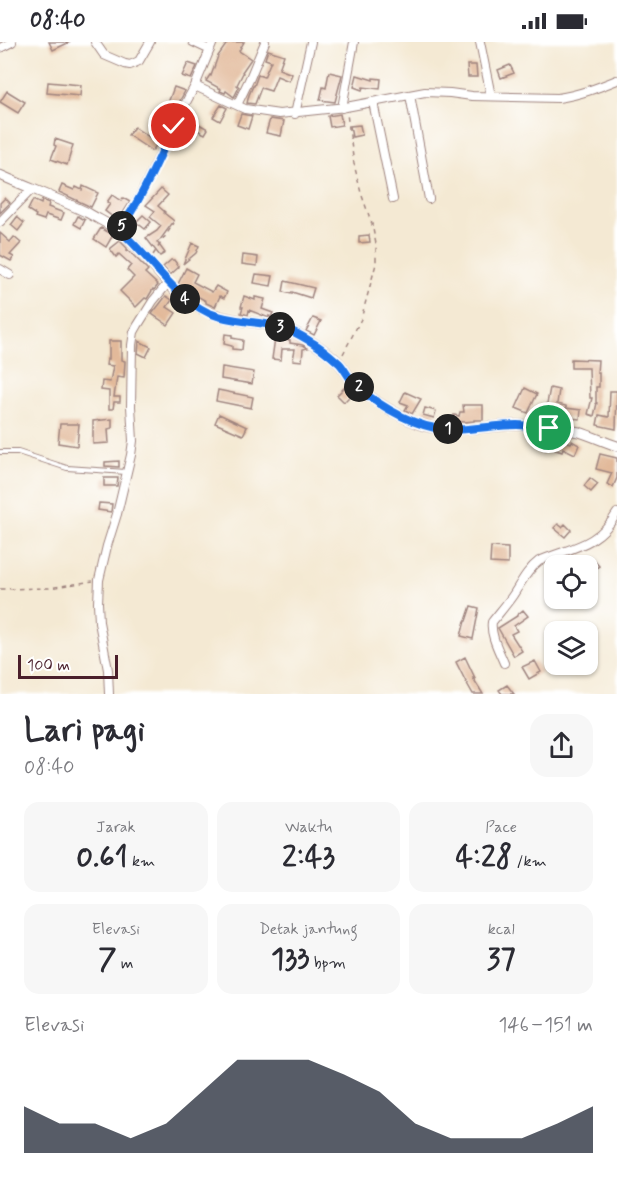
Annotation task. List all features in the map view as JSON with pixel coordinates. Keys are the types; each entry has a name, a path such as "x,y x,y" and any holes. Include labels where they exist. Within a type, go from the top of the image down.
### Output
{"street":[{"path":"0,48 12,42"},
{"path":"95,42 104,55 130,65 139,61 150,42"},
{"path":"119,230 143,192 195,86 211,46 193,42"},
{"path":"237,105 265,42"},
{"path":"296,114 311,42"},
{"path":"344,107 354,42"},
{"path":"480,42 491,96"},
{"path":"195,86 245,109 264,113 296,114 434,92 545,98 571,96 617,80"},
{"path":"410,95 429,199"},
{"path":"373,102 393,199"},
{"path":"0,175 75,207 119,230 182,297 193,304 227,319 278,326 315,344 339,363 352,381 369,396 417,423 435,428 458,429 518,425 549,428 578,432 617,446"},
{"path":"0,222 32,189"},
{"path":"0,269 10,274"},
{"path":"109,694 108,670 99,622 99,580 117,514 133,441 131,360 135,333 147,310 168,283"},
{"path":"504,663 491,626 522,578 539,561 585,544 604,530 617,513"}],"lane":[{"path":"0,452 18,452 67,468 127,472"}],"path":[{"path":"339,363 360,319 376,264 376,244 372,224 354,164 344,107"},
{"path":"149,260 174,223"},
{"path":"0,589 49,588 99,580"}],"building":[{"path":"49,42 70,42 53,50"},
{"path":"228,42 244,42 239,51 251,59 242,72 234,97 206,81 211,76 218,56"},
{"path":"268,50 284,55 279,69 292,74 289,81 277,76 271,91 261,88 255,104 247,103 258,75 264,77 271,61 265,59"},
{"path":"188,63 197,66 191,79 182,76"},
{"path":"467,65 476,65 477,77 468,77"},
{"path":"510,65 514,73 501,78 498,70"},
{"path":"329,72 342,75 335,102 320,100 323,87 326,88"},
{"path":"357,75 373,80 373,78 381,79 380,89 363,87 362,90 354,87"},
{"path":"48,82 81,85 80,96 47,93"},
{"path":"174,87 185,91 177,106 168,103"},
{"path":"7,91 25,102 18,113 0,102"},
{"path":"221,105 227,108 220,121 213,117"},
{"path":"241,114 252,116 248,129 237,125"},
{"path":"340,114 342,125 330,127 328,116"},
{"path":"188,118 208,129 205,134 195,129 189,139 182,135 188,125 185,124"},
{"path":"270,119 284,121 281,136 266,133"},
{"path":"360,125 362,135 352,137 350,126"},
{"path":"134,127 158,143 152,151 128,135"},
{"path":"55,139 73,145 67,165 51,159 56,146 54,145"},
{"path":"62,185 74,190 76,187 82,190 83,186 98,193 91,207 59,192"},
{"path":"161,189 168,195 158,206 174,221 157,242 165,253 160,256 146,238 161,226 150,217 155,211 146,205"},
{"path":"112,195 121,201 123,198 130,202 118,221 105,211"},
{"path":"5,198 10,203 0,213 0,203"},
{"path":"33,200 41,204 42,200 49,203 48,207 64,213 61,220 46,215 44,220 35,217 36,215 28,210"},
{"path":"143,215 151,222 145,229 136,222"},
{"path":"78,216 85,220 81,228 74,224"},
{"path":"17,217 24,223 18,231 11,225"},
{"path":"101,228 113,235 106,247 94,239"},
{"path":"0,233 10,242 14,237 21,243 10,255 14,257 11,261 0,255"},
{"path":"369,235 370,242 359,243 359,236"},
{"path":"120,241 127,251 148,270 145,273 158,285 147,299 145,298 136,307 120,291 134,277 127,270 131,265 119,254 116,257 110,249"},
{"path":"192,243 199,246 196,253 183,264"},
{"path":"243,255 258,257 257,266 242,264"},
{"path":"174,260 179,267 170,275 163,267"},
{"path":"186,268 197,274 193,282 212,292 216,286 227,292 224,298 220,296 215,307 178,284"},
{"path":"256,274 273,276 271,286 254,283"},
{"path":"285,281 314,288 311,298 292,292 292,294 283,292"},
{"path":"166,296 172,300 167,307 176,313 168,325 152,314"},
{"path":"244,296 255,300 255,297 265,299 262,309 273,313 271,317 249,310 248,315 241,313"},
{"path":"313,318 321,321 314,335 306,331"},
{"path":"225,334 243,340 242,350 232,349 232,346 224,344"},
{"path":"275,338 290,340 290,343 308,348 303,349 302,361 293,360 295,349 282,349 281,360 272,359"},
{"path":"109,341 121,341 121,360 125,361 124,378 117,377 114,397 120,397 120,402 114,402 113,409 109,409 109,391 101,390 102,381 110,382 113,366 106,365 109,359"},
{"path":"139,341 151,347 146,357 138,353"},
{"path":"571,359 598,360 599,387 596,387 597,403 594,416 588,414 592,398 590,398 589,368 571,368"},
{"path":"222,367 254,372 252,384 221,379"},
{"path":"346,386 353,393 344,402 337,395"},
{"path":"525,388 537,394 528,413 516,408"},
{"path":"550,388 559,390 557,404 581,410 580,419 551,413 545,414"},
{"path":"218,390 253,397 251,408 216,401"},
{"path":"610,391 617,391 616,429 597,425 599,415 609,417"},
{"path":"405,392 421,399 412,414 405,410 408,405 400,402"},
{"path":"463,405 483,405 483,420 454,421 454,415 459,416 460,412 464,412"},
{"path":"425,408 436,411 434,418 423,415"},
{"path":"219,414 247,427 243,435 215,423"},
{"path":"112,419 112,428 108,429 109,443 93,444 93,421"},
{"path":"60,424 79,424 77,446 58,443"},
{"path":"542,437 557,444 559,439 571,443 572,441 579,445 575,454 563,448 562,452 547,447 546,450 537,446"},
{"path":"600,454 617,458 617,478 613,487 607,484 612,473 596,469"},
{"path":"119,461 119,467 105,466 105,462"},
{"path":"104,478 118,478 117,486 104,486"},
{"path":"590,478 598,484 591,492 584,486"},
{"path":"99,503 112,504 111,512 98,510"},
{"path":"558,524 562,527 565,524 571,530 565,537 554,528"},
{"path":"491,547 508,548 508,564 490,563"},
{"path":"471,606 479,608 473,639 461,636"},
{"path":"523,610 528,616 514,626 517,631 511,634 522,651 514,656 498,628"},
{"path":"465,657 475,678 473,678 483,694 473,694 456,662"},
{"path":"535,661 541,672 529,679 522,667"},
{"path":"507,685 514,694 502,694 499,690"}],"route":[{"path":"174,126 143,192 119,230 182,297 227,319 278,326 294,332 315,344 339,363 352,381 369,396 417,423 435,428 458,429 518,425 549,428"}]}
